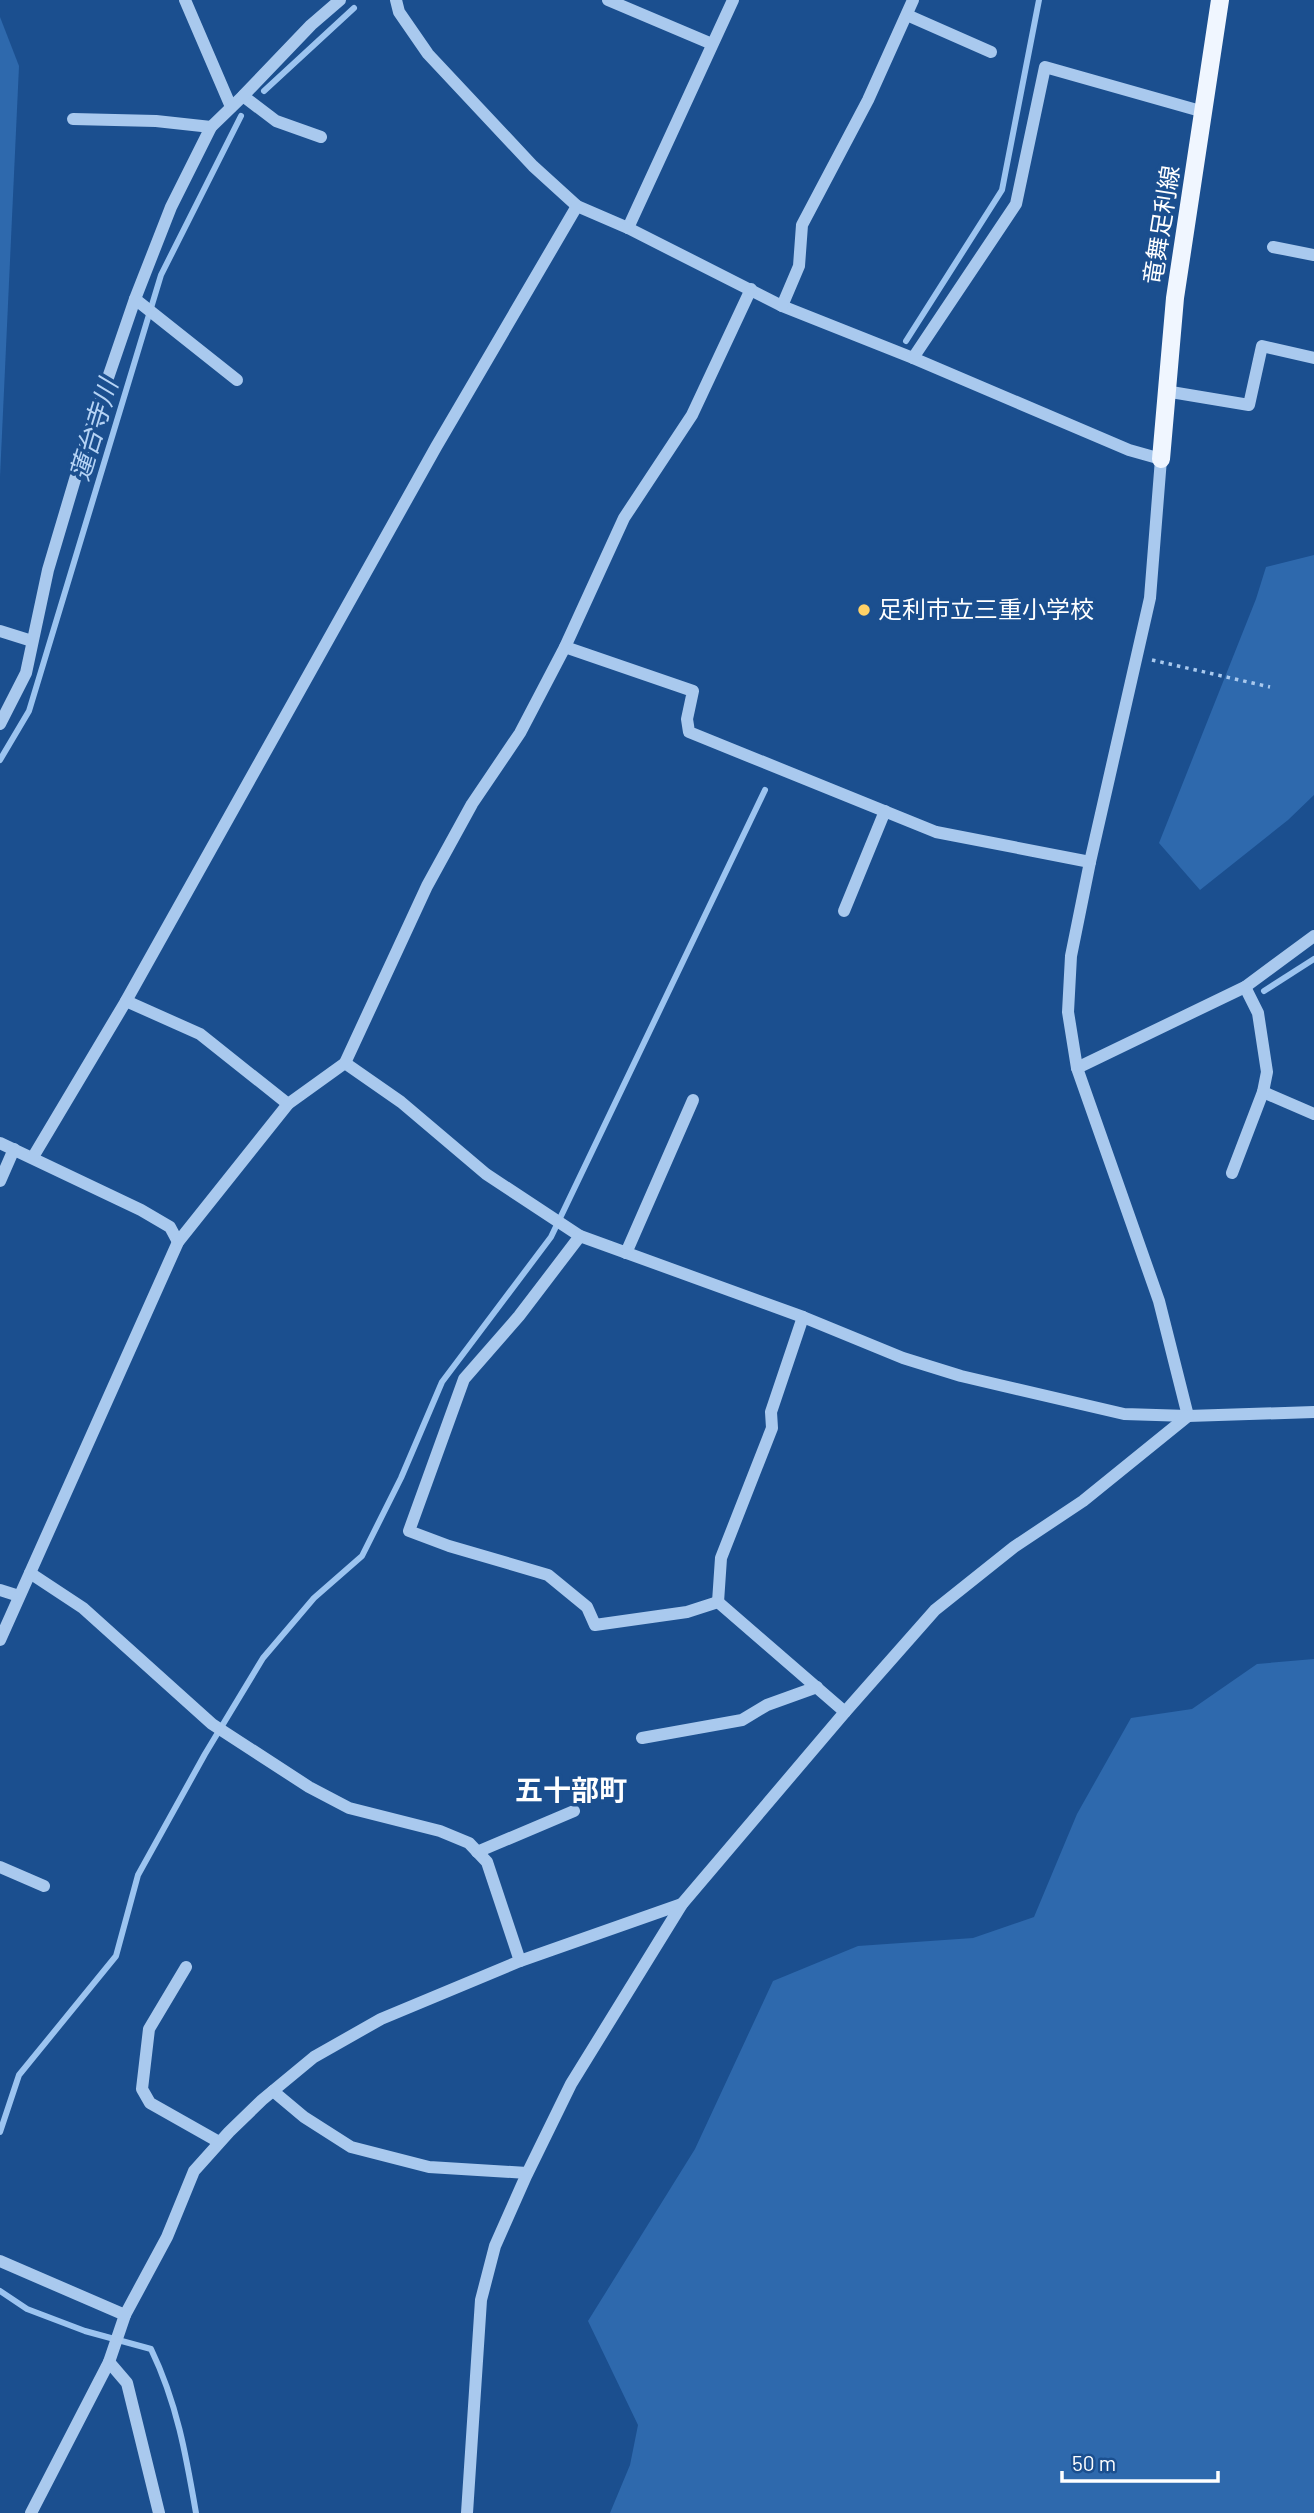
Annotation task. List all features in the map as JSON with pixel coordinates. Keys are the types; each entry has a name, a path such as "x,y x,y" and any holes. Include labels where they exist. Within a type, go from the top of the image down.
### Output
{"main road":[{"name":"竜舞足利線","path":"1161,459 1175,298 1220,0"}],"street":[{"path":"185,0 231,107"},
{"path":"0,724 26,673 48,570 87,439 135,299 171,208 211,127 311,25 340,0"},
{"path":"396,0 399,12 428,54 533,166 577,206 628,228 782,306 913,358 1129,450 1161,459 1150,598 1090,862 1072,956 1068,1012 1077,1068 1159,1301 1188,1416"},
{"path":"608,0 712,44"},
{"path":"628,228 733,0"},
{"path":"782,306 799,266 802,225 868,100 913,0"},
{"path":"907,15 991,52"},
{"path":"913,358 1016,204 1045,67 1204,112"},
{"path":"243,96 276,121 321,137"},
{"path":"74,118 156,121 211,127"},
{"path":"33,1157 126,1001 357,584 577,206"},
{"path":"1273,247 1314,255"},
{"path":"0,1640 178,1242 288,1104 345,1063 427,886 472,804 520,733 565,647 624,518 692,415 751,289"},
{"path":"135,299 237,380"},
{"path":"1165,391 1249,405 1262,346 1314,358"},
{"path":"0,631 32,641"},
{"path":"565,647 693,691 687,719 689,732 936,832 1090,862"},
{"path":"844,911 885,811"},
{"path":"1077,1068 1245,987 1314,936"},
{"path":"1232,1173 1263,1092 1267,1072 1258,1013 1245,987"},
{"path":"126,1001 200,1034 288,1104"},
{"path":"345,1063 401,1102 486,1174 580,1236 803,1317 903,1358 961,1376 1124,1414 1188,1416 1314,1412"},
{"path":"1263,1092 1314,1114"},
{"path":"626,1253 693,1100"},
{"path":"0,1143 141,1210 170,1227 178,1242"},
{"path":"0,1181 14,1149"},
{"path":"580,1236 519,1316 464,1379 409,1531 449,1546 548,1575 587,1607 595,1625 687,1612 719,1602"},
{"path":"719,1602 721,1558 772,1428 771,1412 803,1317"},
{"path":"467,2513 481,2300 495,2246 571,2084 682,1905 935,1610 1014,1547 1083,1501 1188,1416"},
{"path":"30,1573 83,1608 212,1724 309,1787 349,1808 440,1831 469,1843 487,1862 520,1961"},
{"path":"0,1590 19,1596"},
{"path":"719,1602 845,1712"},
{"path":"642,1738 743,1720 767,1705 817,1687"},
{"path":"477,1852 574,1811"},
{"path":"0,1867 44,1886"},
{"path":"30,2513 109,2362 125,2315 167,2236 194,2171 219,2142 272,2091 314,2057 381,2019 520,1961 682,1905"},
{"path":"186,1967 149,2029 142,2089 150,2103 219,2142"},
{"path":"272,2091 304,2117 351,2147 429,2167 527,2173"},
{"path":"0,2261 125,2315"},
{"path":"109,2362 127,2383 159,2513"}],"path":[{"path":"1138,657 1270,687"}],"shaded area":[{"path":"0,17 19,66 0,477"},
{"path":"1314,555 1314,795 1288,820 1200,890 1159,843 1256,599 1266,567"},
{"path":"1314,1659 1314,2513 610,2513 630,2465 638,2425 588,2321 695,2149 773,1981 858,1946 973,1938 1034,1917 1077,1814 1131,1718 1192,1709 1257,1664"}],"waterway":[{"path":"906,341 1002,190 1039,0"},
{"name":"蓮台寺川","path":"264,91 354,8"},
{"name":"蓮台寺川","path":"0,760 29,711 161,275 241,116"},
{"path":"0,2132 19,2075 116,1956 138,1875 205,1754 263,1658 314,1598 362,1556 401,1478 442,1382 551,1237 765,790"},
{"path":"1264,991 1314,959"},
{"path":"0,2291 27,2309 85,2331 151,2349 174,2409 196,2513"}],"place":[{"name":"足利市立三重小学校","path":"864,610"}],"district":[{"name":"五十部町","path":"571,1790"}]}
